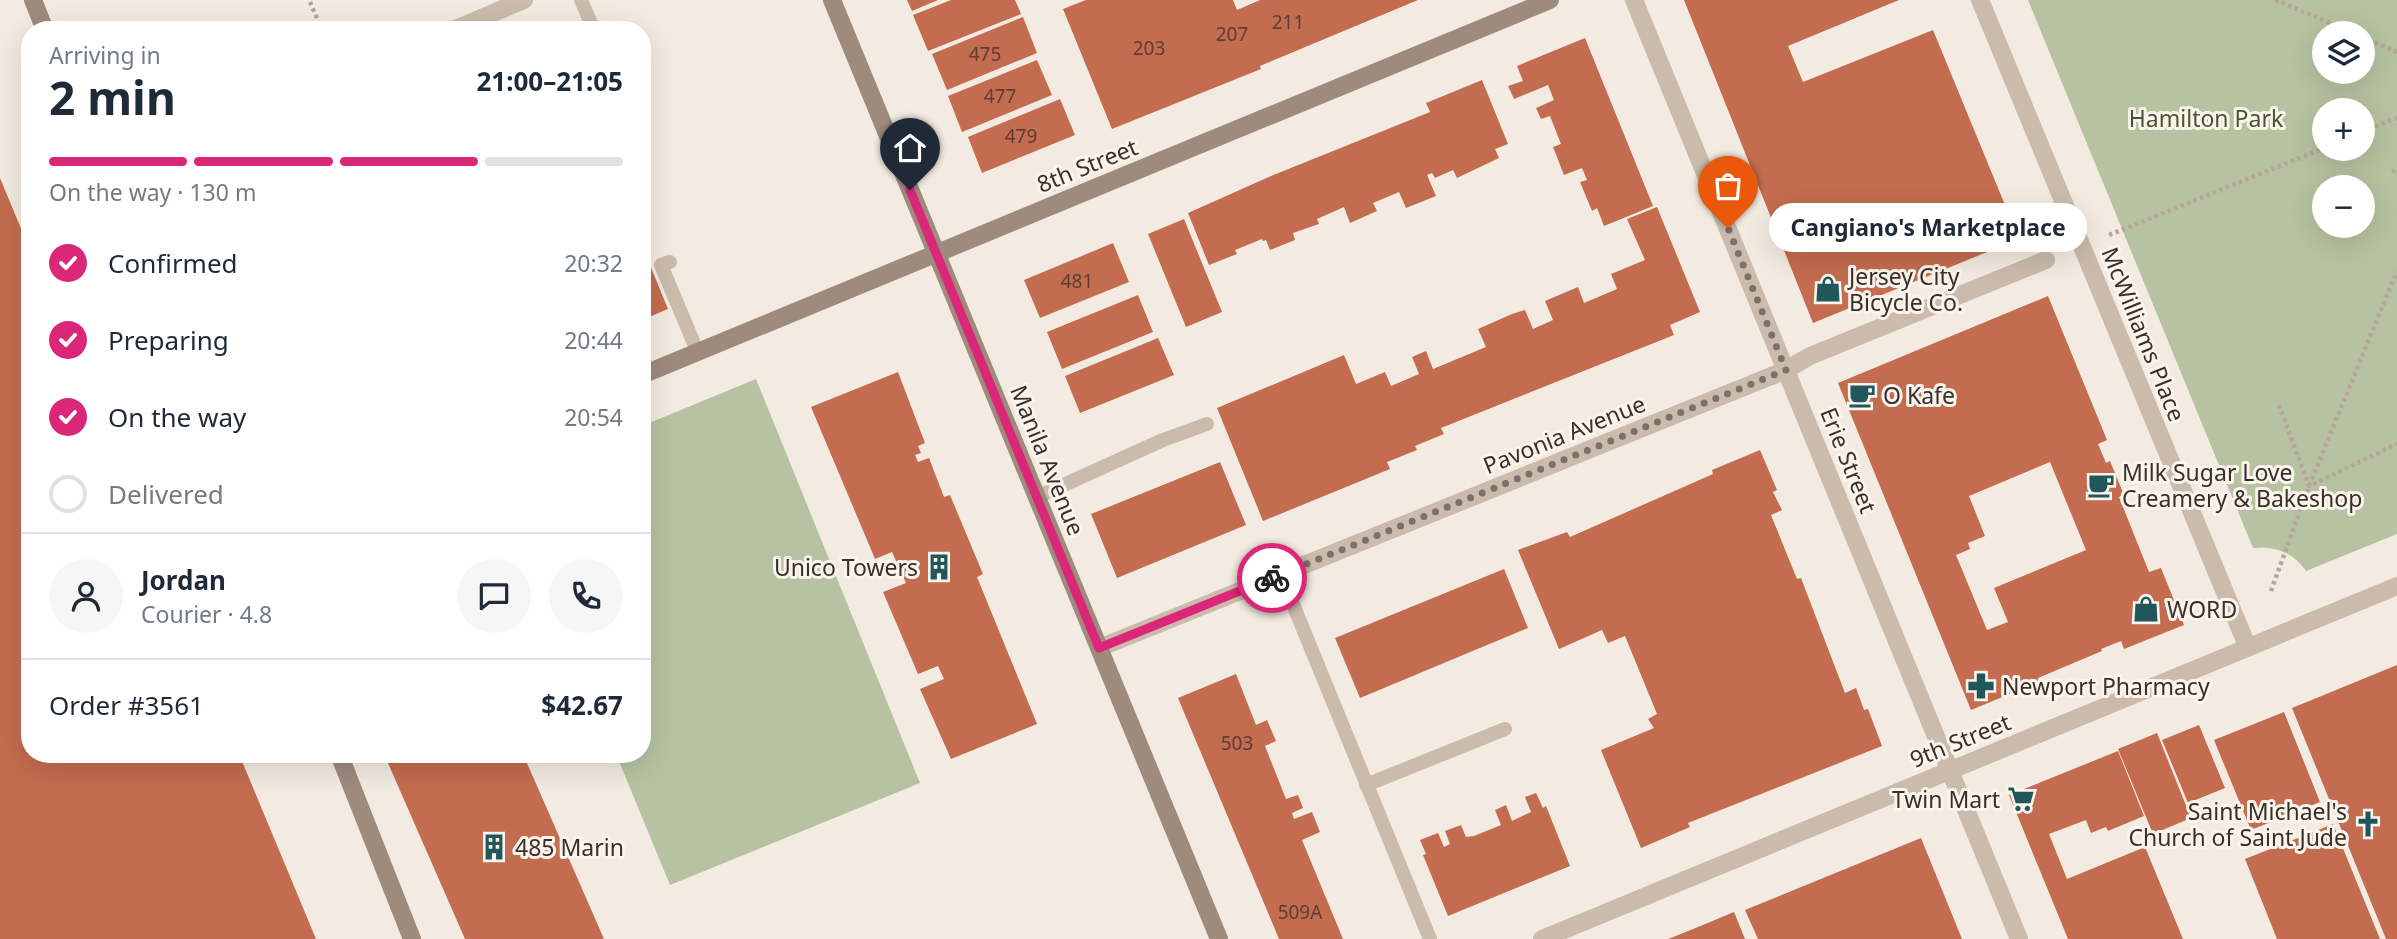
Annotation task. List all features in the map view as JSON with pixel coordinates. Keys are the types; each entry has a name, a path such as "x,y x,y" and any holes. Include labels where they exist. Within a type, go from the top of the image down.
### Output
{"street":[{"path":"33,0 42,21"},
{"path":"474,21 524,0"},
{"name":"Manila Avenue","path":"832,0 1219,939"},
{"name":"8th Street","path":"651,372 1550,0"},
{"name":"Erie Street","path":"1634,0 2019,939"},
{"name":"McWilliams Place","path":"1980,0 2248,648"},
{"name":"Pavonia Avenue","path":"1099,648 1786,370 1810,355 2046,260"},
{"name":"9th Street","path":"1542,939 2397,586"},
{"path":"343,763 412,939"}],"lane":[{"path":"581,0 590,21"},
{"path":"670,262 661,265 698,353"},
{"path":"1037,497 1163,440 1207,424"},
{"path":"1281,575 1430,939"},
{"path":"1366,785 1505,729"}],"path":[{"path":"2275,0 2325,21"},
{"path":"310,2 318,21"},
{"path":"2375,43 2397,52"},
{"path":"2375,127 2397,118"},
{"path":"2109,235 2312,153"},
{"path":"2271,591 2309,486 2397,271"},
{"path":"2279,405 2309,486"},
{"path":"2309,486 2397,444"}],"green space":[{"name":"Hamilton Park","path":"2028,0 2397,0 2397,534 2306,571 2290,555 2269,548 2253,548"},
{"path":"756,379 920,783 670,885 620,763 651,763 651,422"}],"building":[{"path":"907,0 938,0 912,11"},
{"path":"951,0 1015,0 1021,14 928,51 913,15"},
{"path":"1086,0 1233,0 1237,10 1260,0 1418,0 1260,66 1261,69 1112,129 1063,9"},
{"path":"1684,0 1899,0 1788,46 1803,82 1933,30 2019,239 1813,323"},
{"path":"1023,17 1037,53 947,90 932,54"},
{"path":"1585,38 1653,206 1604,226 1597,208 1592,211 1580,182 1587,180 1582,168 1564,175 1553,147 1561,144 1550,116 1541,119 1536,108 1554,100 1548,85 1514,99 1508,86 1523,81 1517,66"},
{"path":"1037,60 1052,95 962,132 948,96"},
{"path":"1482,80 1508,144 1495,149 1499,158 1457,178 1453,170 1435,178 1432,173 1427,175 1436,196 1406,208 1399,192 1373,203 1377,211 1350,223 1344,207 1317,219 1319,224 1293,233 1295,240 1270,250 1266,240 1262,239 1235,250 1237,254 1209,265 1188,213 1271,176 1430,112 1426,103"},
{"path":"1060,99 1075,135 982,173 968,137"},
{"path":"0,178 21,228 21,763 243,763 316,939 0,939"},
{"path":"1657,207 1700,312 1670,325 1674,335 1441,428 1444,434 1415,446 1417,450 1387,462 1390,469 1263,521 1217,408 1344,355 1356,384 1385,372 1391,386 1419,374 1412,357 1426,351 1433,369 1486,347 1478,329 1512,314 1525,310 1533,329 1553,320 1545,301 1578,287 1584,303 1617,289 1611,274 1645,260 1627,219"},
{"path":"1184,219 1222,312 1186,327 1148,234"},
{"path":"1113,243 1129,282 1040,318 1024,280"},
{"path":"651,268 668,309 651,316"},
{"path":"1138,295 1153,332 1062,369 1047,332"},
{"path":"2048,296 2107,440 2098,444 2106,463 2110,461 2124,495 2119,497 2149,572 2161,568 2184,625 2124,649 2121,641 2038,678 2039,682 1971,710 1838,383","holes":["2050,462 2086,550 1994,588 2008,622 1987,630 1956,555 1970,549 1968,543 1985,536 1969,496"]},
{"path":"1158,338 1174,375 1080,413 1065,376"},
{"name":"Unico Towers","path":"898,372 925,443 918,446 921,453 915,455 918,462 929,458 944,497 950,495 983,574 977,577 1037,724 951,759 920,689 944,679 938,666 918,674 883,592 906,583 892,552 875,559 811,407"},
{"path":"1760,450 1777,490 1773,492 1782,510 1771,515 1797,579 1801,578 1845,693 1856,688 1864,710 1868,709 1882,746 1688,823 1690,827 1641,848 1601,750 1654,728 1648,719 1657,714 1625,636 1608,643 1602,630 1559,649 1518,550 1567,532 1570,537 1713,474 1712,470"},
{"path":"1220,462 1246,525 1117,578 1091,514"},
{"path":"1504,569 1528,628 1360,698 1335,638"},
{"name":"Saint Michael's Church of Saint Jude","path":"2397,665 2397,939 2386,939 2292,708"},
{"path":"1236,674 1256,725 1267,720 1276,741 1265,746 1286,799 1298,795 1303,808 1292,813 1294,819 1312,812 1320,832 1302,840 1343,939 1279,939 1178,698"},
{"path":"2284,712 2320,802 2251,830 2214,740"},
{"path":"2199,725 2225,788 2188,803 2162,740"},
{"path":"2157,733 2191,818 2153,834 2118,749"},
{"path":"2118,751 2144,816 2108,831 2106,827 2091,833 2086,820 2049,834 2067,879 2145,847 2183,939 2068,939 2009,795"},
{"name":"485 Marin","path":"388,763 527,763 604,939 465,939"},
{"path":"1536,793 1543,808 1546,806 1570,866 1448,916 1423,855 1426,854 1420,840 1438,833 1444,847 1450,844 1445,831 1461,825 1466,837 1474,836 1501,825 1495,810 1506,805 1512,821 1531,812 1525,797"},
{"path":"2333,824 2380,939 2277,939 2245,859"},
{"path":"1921,838 1962,939 1758,939 1745,910"},
{"path":"1734,912 1745,939 1668,939 1698,927"}],"way so far":[{"path":"1272,578 1786,370 1728,228"}],"place":[{"name":"Cangiano's Marketplace","path":"1728,228"},
{"name":"Jersey City Bicycle Co.","path":"1828,289"},
{"name":"O Kafe","path":"1862,395"},
{"name":"Milk Sugar Love Creamery & Bakeshop","path":"2101,485"},
{"name":"Unico Towers","path":"939,567"},
{"name":"WORD","path":"2146,609"},
{"name":"Newport Pharmacy","path":"1981,686"},
{"name":"Twin Mart","path":"2021,799"},
{"name":"Saint Michael's Church of Saint Jude","path":"2368,824"},
{"name":"485 Marin","path":"494,847"}],"route":[{"path":"910,190 1099,648 1272,578"}]}
